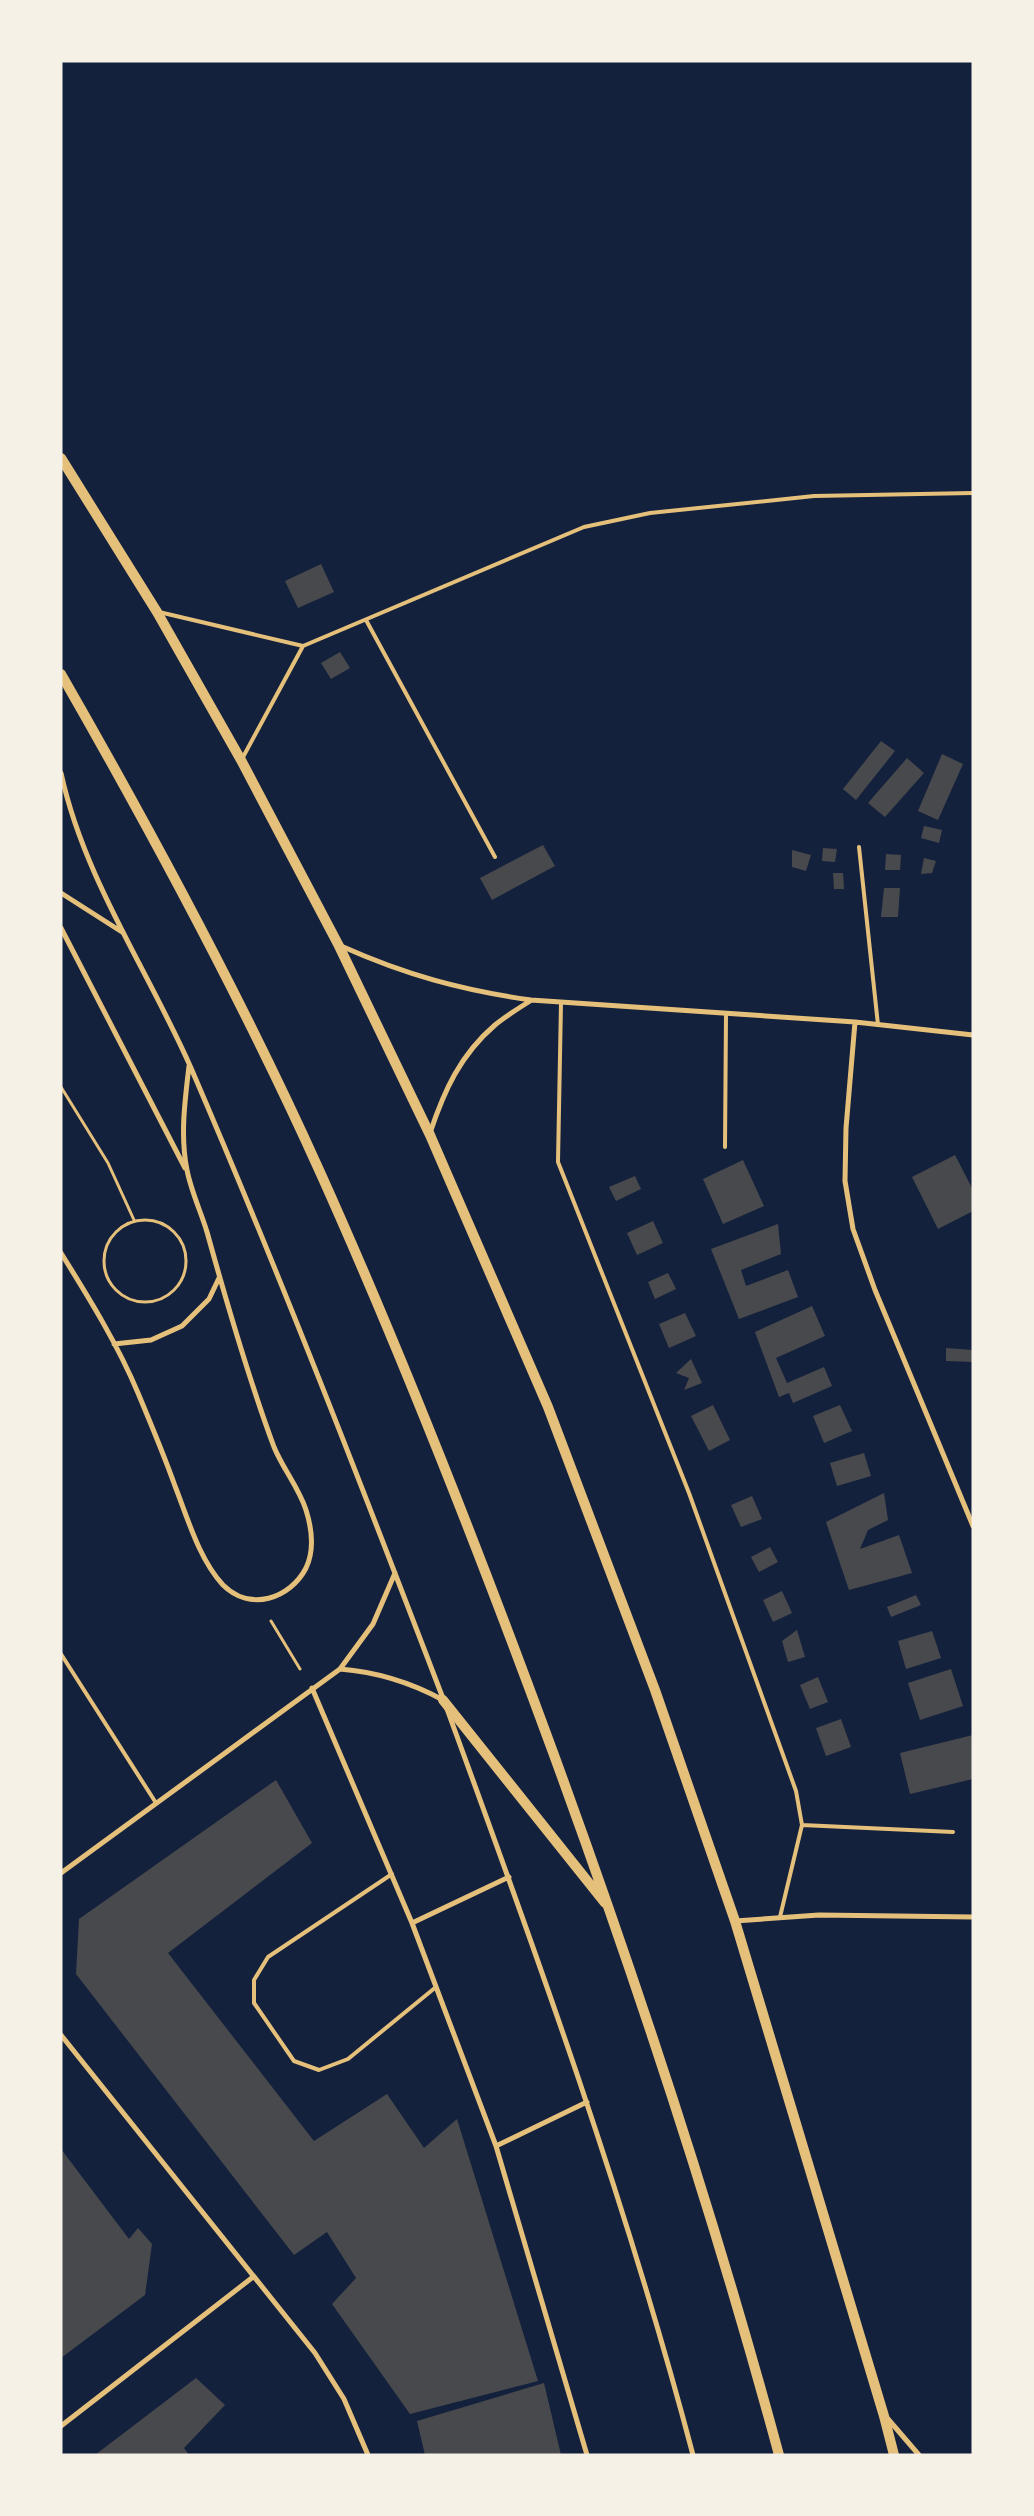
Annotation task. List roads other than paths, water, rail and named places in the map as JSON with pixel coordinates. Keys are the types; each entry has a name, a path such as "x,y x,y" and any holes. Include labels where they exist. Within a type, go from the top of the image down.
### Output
{"main road":[{"path":"61,458 157,612 241,760 339,946 430,1135 548,1407 655,1690 736,1920 894,2455"},
{"path":"61,674 150,830 229,984 319,1170 405,1370 507,1627 610,1909 743,2322 779,2455"},
{"path":"443,1700 610,1909"}],"street":[{"path":"61,773 67,800 89,860 189,1065 256,1223 395,1573 443,1700 509,1877 587,2102 634,2249 693,2455"},
{"path":"61,894 123,933"},
{"path":"61,928 188,1172 263,1418 280,1463 305,1507 312,1538 311,1556 304,1572 292,1586 277,1597 259,1601 240,1597 224,1585 210,1565 194,1536 137,1389 114,1344 61,1253"},
{"path":"339,946 385,966 433,982 481,993 561,1003 855,1022 973,1035"},
{"path":"430,1135 443,1093 465,1056 495,1025 531,1000"},
{"path":"855,1022 846,1128 845,1181 853,1229 875,1290 973,1526"},
{"path":"188,1172 184,1112 189,1065"},
{"path":"114,1344 151,1340 182,1326 209,1299 219,1277"},
{"path":"61,1873 340,1669 372,1624 395,1573"},
{"path":"340,1669 368,1671 394,1677 420,1687 443,1700"},
{"path":"312,1688 412,1923 496,2146 587,2455"},
{"path":"412,1923 509,1877"},
{"path":"736,1920 865,1914 973,1917"},
{"path":"61,2035 315,2353 344,2399 368,2455"},
{"path":"496,2146 587,2102"},
{"path":"61,2426 253,2276"},
{"path":"884,2416 919,2455"}],"lane":[{"path":"157,612 303,646 584,527 650,513 814,496 973,493"},
{"path":"366,620 495,858"},
{"path":"241,760 303,646"},
{"path":"859,847 878,1025"},
{"path":"561,1003 558,1162 689,1493 796,1791 802,1825 780,1918"},
{"path":"725,1147 726,1014"},
{"path":"61,1654 156,1803"},
{"path":"802,1825 953,1832"},
{"path":"392,1874 268,1956 254,1980 254,2003 294,2062 319,2070 348,2060 436,1987"}]}
